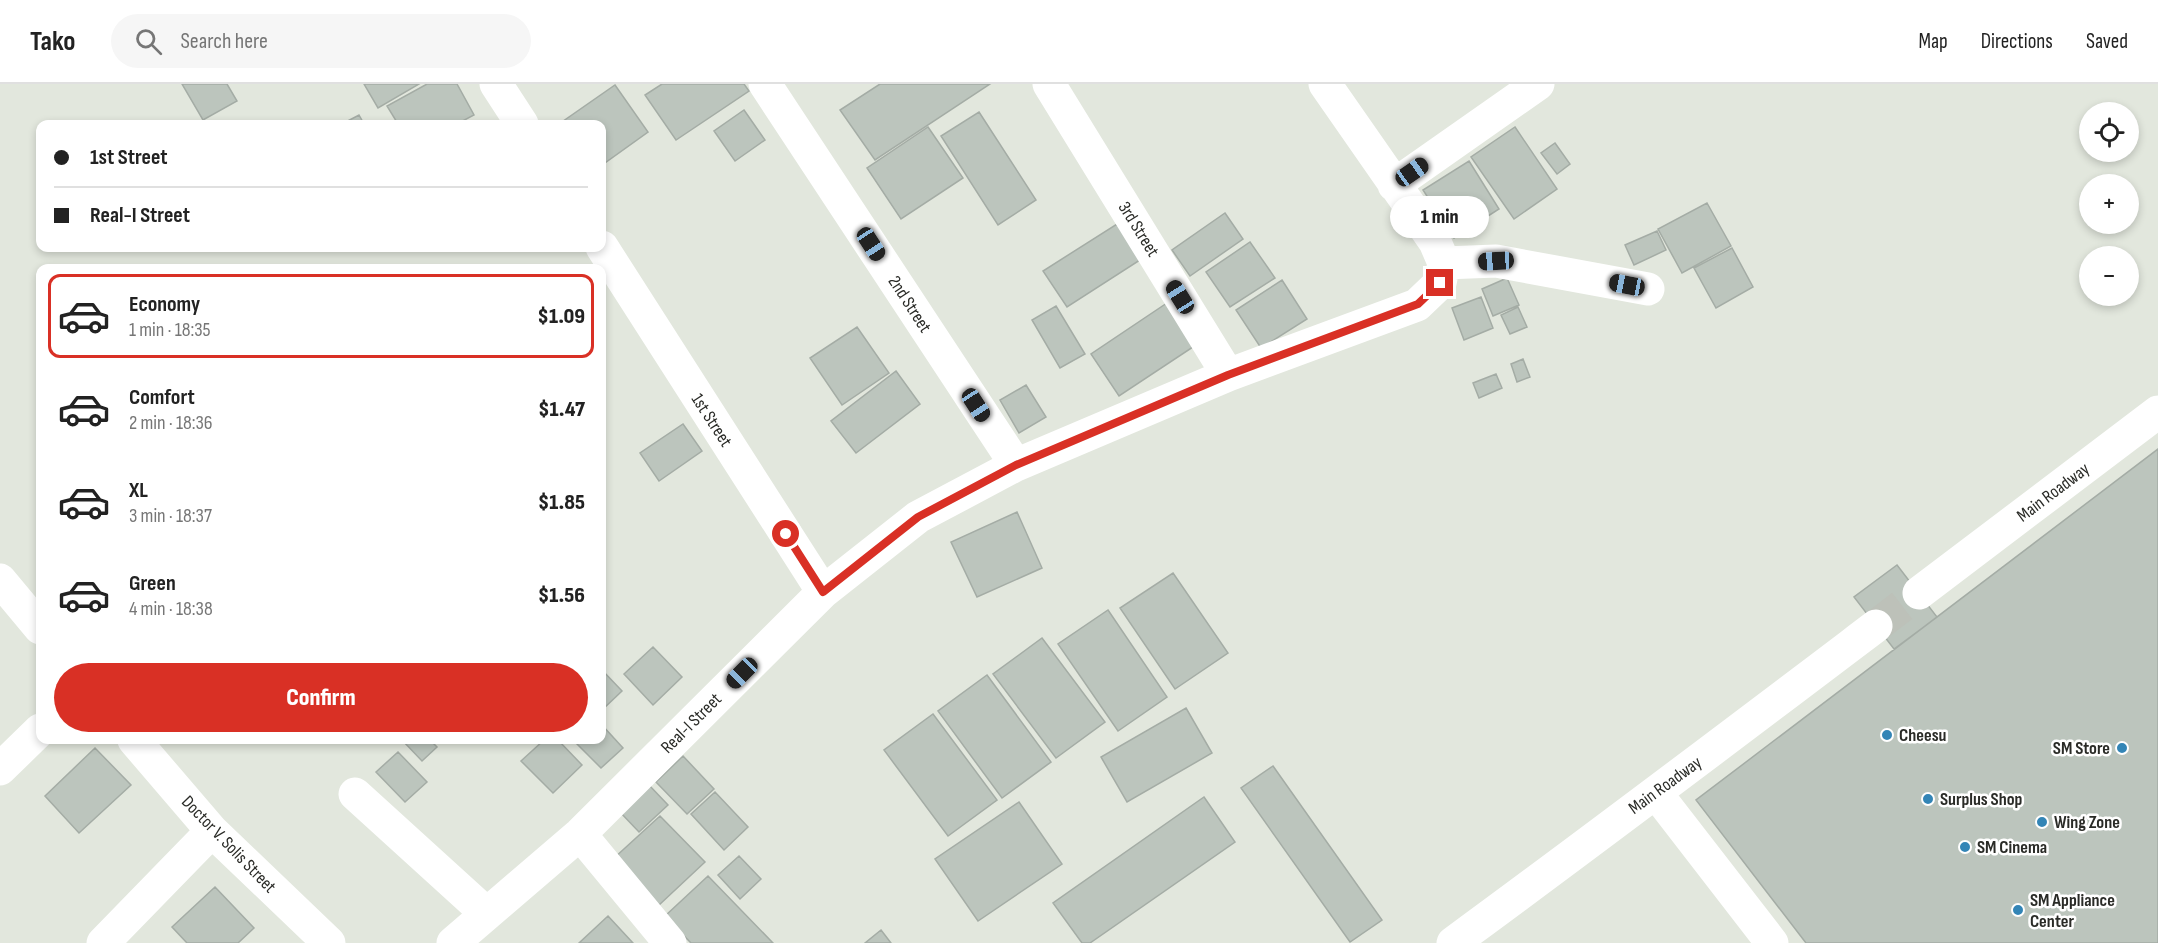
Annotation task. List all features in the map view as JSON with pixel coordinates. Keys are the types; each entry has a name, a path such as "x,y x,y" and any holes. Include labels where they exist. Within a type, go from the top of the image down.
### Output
{"street":[{"path":"496,84 519,120"},
{"name":"2nd Street","path":"765,84 1016,465"},
{"name":"3rd Street","path":"1049,84 1228,375"},
{"path":"1325,84 1435,242 1444,263 1496,261 1648,289"},
{"path":"1394,184 1538,84"},
{"name":"1st Street","path":"605,252 823,592"},
{"name":"Real-I Street","path":"453,943 580,834 823,592 918,517 1016,465 1228,375 1418,304 1440,283 1444,263"},
{"name":"Main Roadway","path":"1919,594 2158,412"},
{"path":"0,580 36,623"},
{"name":"Main Roadway","path":"1453,943 1876,626"},
{"path":"0,770 36,734"},
{"name":"Doctor V. Solis Street","path":"137,744 212,831 329,943"},
{"path":"1656,793 1772,943"},
{"path":"355,794 487,914"},
{"path":"103,943 212,831"},
{"path":"580,834 670,943"}],"building":[{"path":"182,84 227,84 237,101 203,120"},
{"path":"364,84 419,84 378,108"},
{"path":"427,84 457,84 474,115 465,120 396,120 387,106"},
{"path":"662,84 744,84 749,91 676,140 645,95"},
{"path":"880,84 990,84 875,160 840,110"},
{"path":"615,85 648,132 606,162 606,120 565,120"},
{"path":"744,110 765,140 735,161 714,131"},
{"path":"979,112 1036,200 998,225 941,136"},
{"path":"359,115 362,120 350,120"},
{"path":"928,127 963,178 901,219 867,168"},
{"path":"1515,127 1557,189 1514,219 1471,157"},
{"path":"1555,143 1570,164 1557,174 1541,153"},
{"path":"1469,161 1499,209 1454,238 1423,190"},
{"path":"1707,203 1731,246 1682,273 1658,229"},
{"path":"1225,213 1243,239 1190,276 1172,250"},
{"path":"1117,224 1140,260 1067,307 1043,271"},
{"path":"1657,231 1666,250 1634,265 1625,245"},
{"path":"1250,242 1275,278 1230,307 1206,272"},
{"path":"1732,248 1753,287 1716,308 1694,268"},
{"path":"1507,278 1519,305 1493,316 1482,289"},
{"path":"1282,280 1307,319 1261,348 1236,310"},
{"path":"1481,297 1493,328 1464,340 1452,308"},
{"path":"1167,303 1196,345 1119,396 1091,354"},
{"path":"1056,306 1085,354 1060,368 1032,320"},
{"path":"1518,307 1527,327 1510,334 1501,315"},
{"path":"857,327 889,373 842,405 810,358"},
{"path":"1523,359 1530,377 1517,382 1511,364"},
{"path":"896,371 920,404 856,453 831,421"},
{"path":"1496,374 1502,388 1479,398 1473,383"},
{"path":"1026,385 1046,417 1019,433 1000,400"},
{"path":"683,424 702,451 659,481 640,453"},
{"path":"2158,449 2158,943 1806,943 1696,800"},
{"path":"1017,512 1042,568 977,597 951,542"},
{"path":"1897,565 1937,617 1894,649 1854,597"},
{"path":"1173,573 1228,653 1175,689 1120,608"},
{"path":"1108,610 1167,697 1118,731 1058,644"},
{"path":"1042,638 1105,722 1056,758 993,674"},
{"path":"653,647 682,677 653,705 624,674"},
{"path":"606,674 622,691 606,706"},
{"path":"987,675 1051,762 1002,798 938,711"},
{"path":"1186,708 1212,753 1127,802 1101,757"},
{"path":"933,714 997,800 948,836 884,750"},
{"path":"606,729 623,748 601,768 577,744 606,744"},
{"path":"406,744 434,744 437,747 422,761"},
{"path":"540,744 562,744 582,765 553,793 521,761"},
{"path":"95,748 131,785 79,833 45,796"},
{"path":"398,752 427,782 405,802 376,772"},
{"path":"683,756 714,789 687,814 656,782"},
{"path":"1273,766 1382,920 1350,942 1241,788"},
{"path":"648,784 668,805 639,832 619,811"},
{"path":"715,792 748,827 724,850 691,814"},
{"path":"1204,797 1235,842 1090,943 1082,943 1053,903"},
{"path":"1019,802 1062,864 978,921 935,859"},
{"path":"660,816 705,862 658,906 613,859"},
{"path":"739,856 761,879 740,899 718,875"},
{"path":"708,876 773,943 691,943 665,916"},
{"path":"215,887 254,928 238,943 187,943 172,927"},
{"path":"608,916 633,943 579,943"},
{"path":"881,930 891,943 865,943"}],"tunnel":[{"path":"1876,626 1919,593"}],"place":[{"name":"Cheesu","path":"1887,735"},
{"name":"SM Store","path":"2122,748"},
{"name":"Surplus Shop","path":"1928,799"},
{"name":"Wing Zone","path":"2042,822"},
{"name":"SM Cinema","path":"1965,847"},
{"name":"SM Appliance Center","path":"2018,910"}],"route":[{"path":"786,534 823,592 918,517 1016,465 1228,375 1418,304 1440,283"}]}
